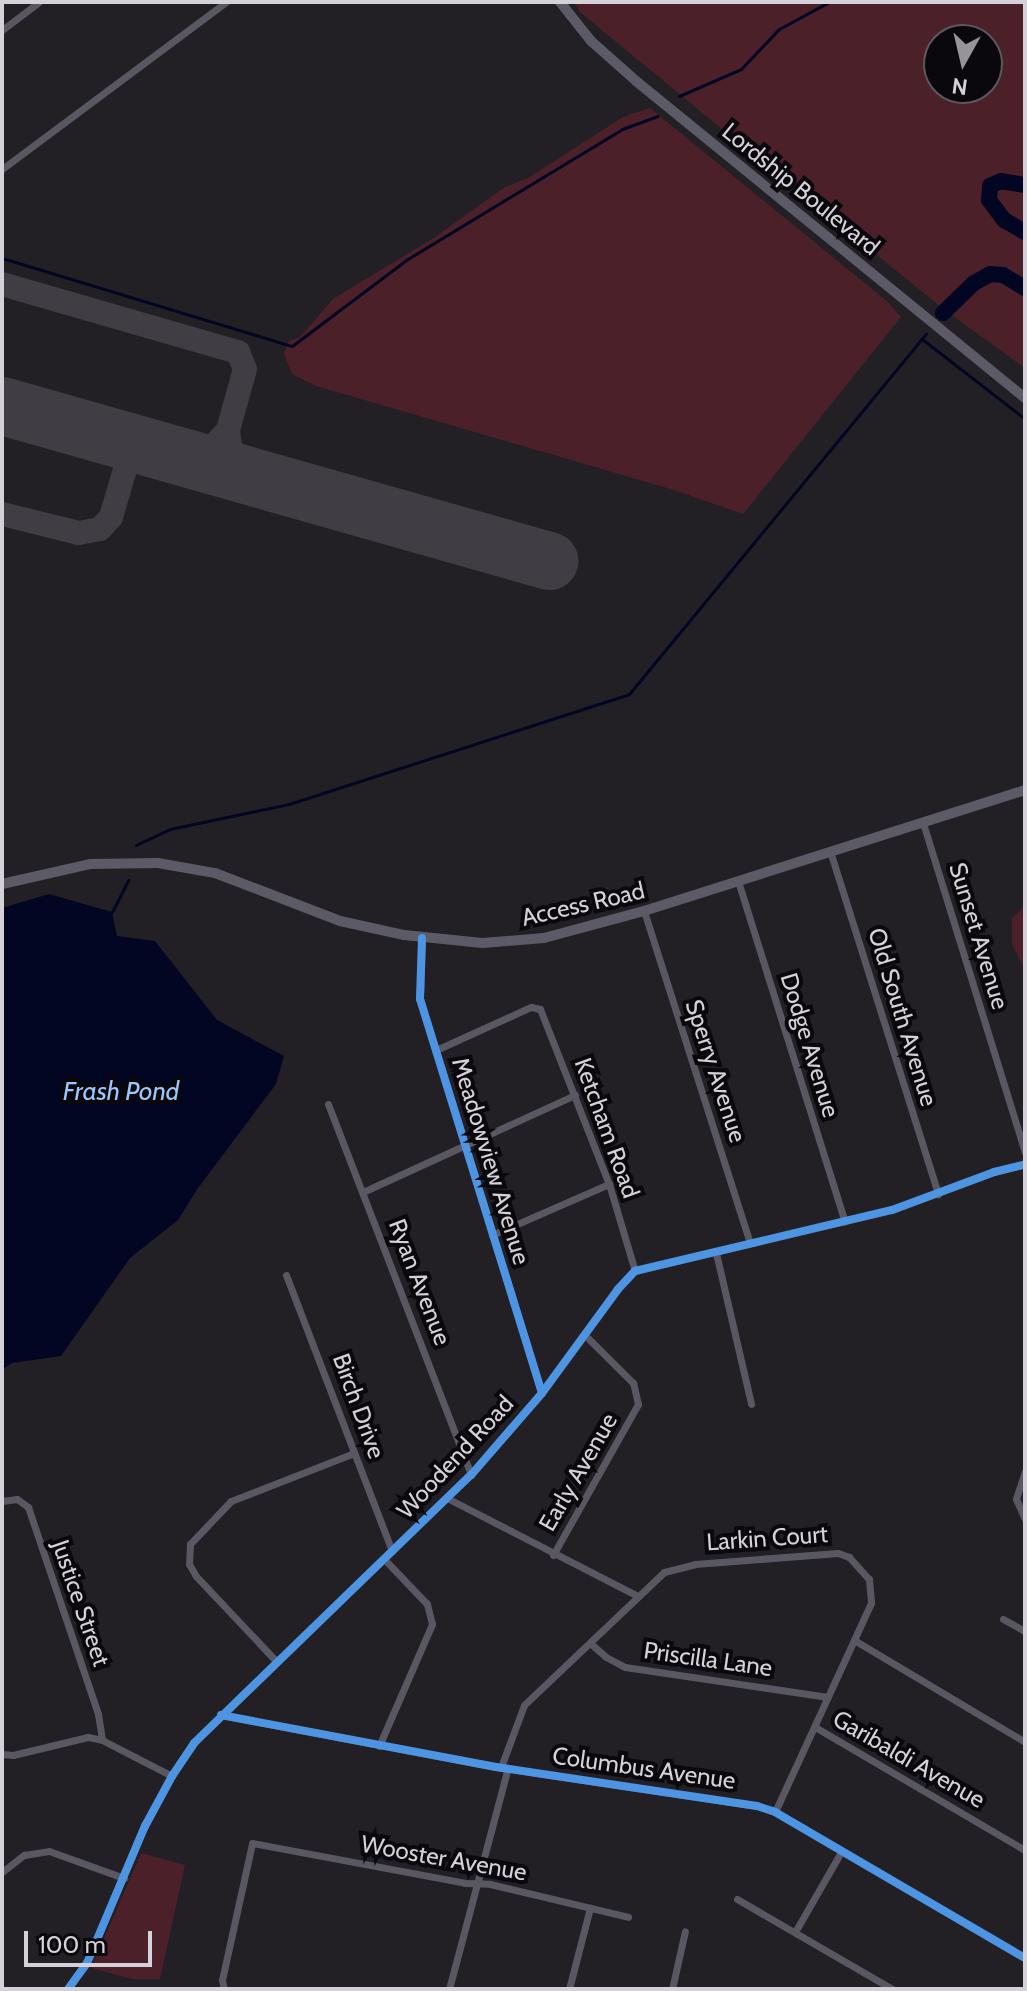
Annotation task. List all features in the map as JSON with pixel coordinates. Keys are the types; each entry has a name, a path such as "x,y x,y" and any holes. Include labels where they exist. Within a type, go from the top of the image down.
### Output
{"main road":[{"name":"Lordship Boulevard","path":"560,2 591,41 636,81 1025,398"},
{"name":"Access Road","path":"2,884 91,864 140,862 182,866 243,882 340,921 422,938 483,943 544,938 644,911 1025,790"}],"street":[{"path":"2,30 39,2"},
{"path":"2,169 226,2"},
{"name":"Sunset Avenue","path":"923,823 1025,1153"},
{"name":"Old South Avenue","path":"830,851 938,1194"},
{"name":"Dodge Avenue","path":"738,881 845,1222"},
{"name":"Sperry Avenue","path":"644,911 750,1244"},
{"name":"Meadowview Avenue","path":"422,938 420,999 542,1393"},
{"name":"Ketcham Road","path":"436,1050 531,1007 542,1012 609,1184 635,1271"},
{"path":"365,1191 575,1095"},
{"name":"Ryan Avenue","path":"328,1104 365,1191 471,1475"},
{"path":"635,1271 845,1222 1025,1164"},
{"path":"492,1235 609,1184"},
{"path":"716,1253 751,1404"},
{"name":"Woodend Road","path":"68,1989 87,1963 172,1776 194,1743 471,1475 542,1393 635,1271"},
{"name":"Birch Drive","path":"286,1275 392,1551"},
{"name":"Early Avenue","path":"553,1555 638,1404 633,1383 585,1335"},
{"path":"276,1661 196,1576 189,1564 190,1544 231,1501 354,1453"},
{"path":"1025,1471 1016,1499 1025,1519"},
{"path":"447,1498 636,1595"},
{"name":"Justice Street","path":"2,1501 17,1499 28,1507 98,1714 102,1740"},
{"name":"Larkin Court","path":"449,1989 504,1768 524,1705 636,1595 664,1572 682,1566 838,1553 854,1562 872,1589 869,1609 775,1812"},
{"path":"379,1746 432,1624 427,1604 384,1559"},
{"path":"1003,1619 1025,1631"},
{"path":"854,1640 1025,1742"},
{"name":"Priscilla Lane","path":"590,1643 606,1657 625,1667 828,1697"},
{"name":"Columbus Avenue","path":"221,1715 504,1768 741,1803 775,1812 1025,1958"},
{"name":"Garibaldi Avenue","path":"815,1727 1025,1850"},
{"path":"2,1754 13,1755 88,1737 102,1740 172,1776"},
{"name":"Wooster Avenue","path":"224,1989 222,1980 252,1843 476,1884 628,1917"},
{"path":"2,1872 24,1855 49,1851 124,1878"},
{"path":"795,1932 841,1852"},
{"path":"737,1899 892,1989"},
{"path":"569,1989 590,1908"},
{"path":"672,1989 685,1931"}],"shaded area":[{"path":"574,2 1025,2 1025,368 946,311 580,12"},
{"path":"650,108 888,302 901,317 743,514 674,490 316,386 292,374 284,354 289,341 300,337 333,299 435,237 505,187 528,178 623,117"},
{"path":"1025,906 1025,970 1012,944 1012,918"},
{"path":"141,1853 185,1865 160,1979 132,1979 91,1968"}],"water":[{"name":"Frash Pond","path":"49,894 112,912 117,936 155,941 217,1020 284,1056 276,1084 198,1188 178,1220 130,1258 61,1356 12,1363 2,1370 2,908"}],"waterway":[{"path":"679,96 741,69 779,29 829,2"},
{"path":"2,258 292,346 406,260 622,129 658,116"},
{"path":"1025,185 1001,181 990,186 989,200 1004,220 1025,232"},
{"path":"943,313 974,283 990,274 1003,275 1025,288"},
{"path":"136,845 170,829 289,804 629,694 926,334"},
{"path":"922,339 1025,419"},
{"path":"112,912 128,880"}],"taxiway":[{"path":"2,284 238,352 245,369 228,430 209,451 184,457"},
{"path":"2,402 10,408"},
{"path":"228,430 231,455 251,476"},
{"path":"106,435 122,450 125,469"},
{"path":"2,514 79,533 100,529 111,517 126,466 141,453 159,450"}],"runway":[{"path":"2,406 549,561"}],"cycle path":[{"path":"422,938 420,999 542,1393"},
{"path":"68,1989 87,1963 145,1826 194,1743 471,1475 542,1393 618,1289 635,1271 892,1210 994,1172 1025,1164"},
{"path":"221,1715 496,1767 757,1806 775,1812 1025,1958"}]}
